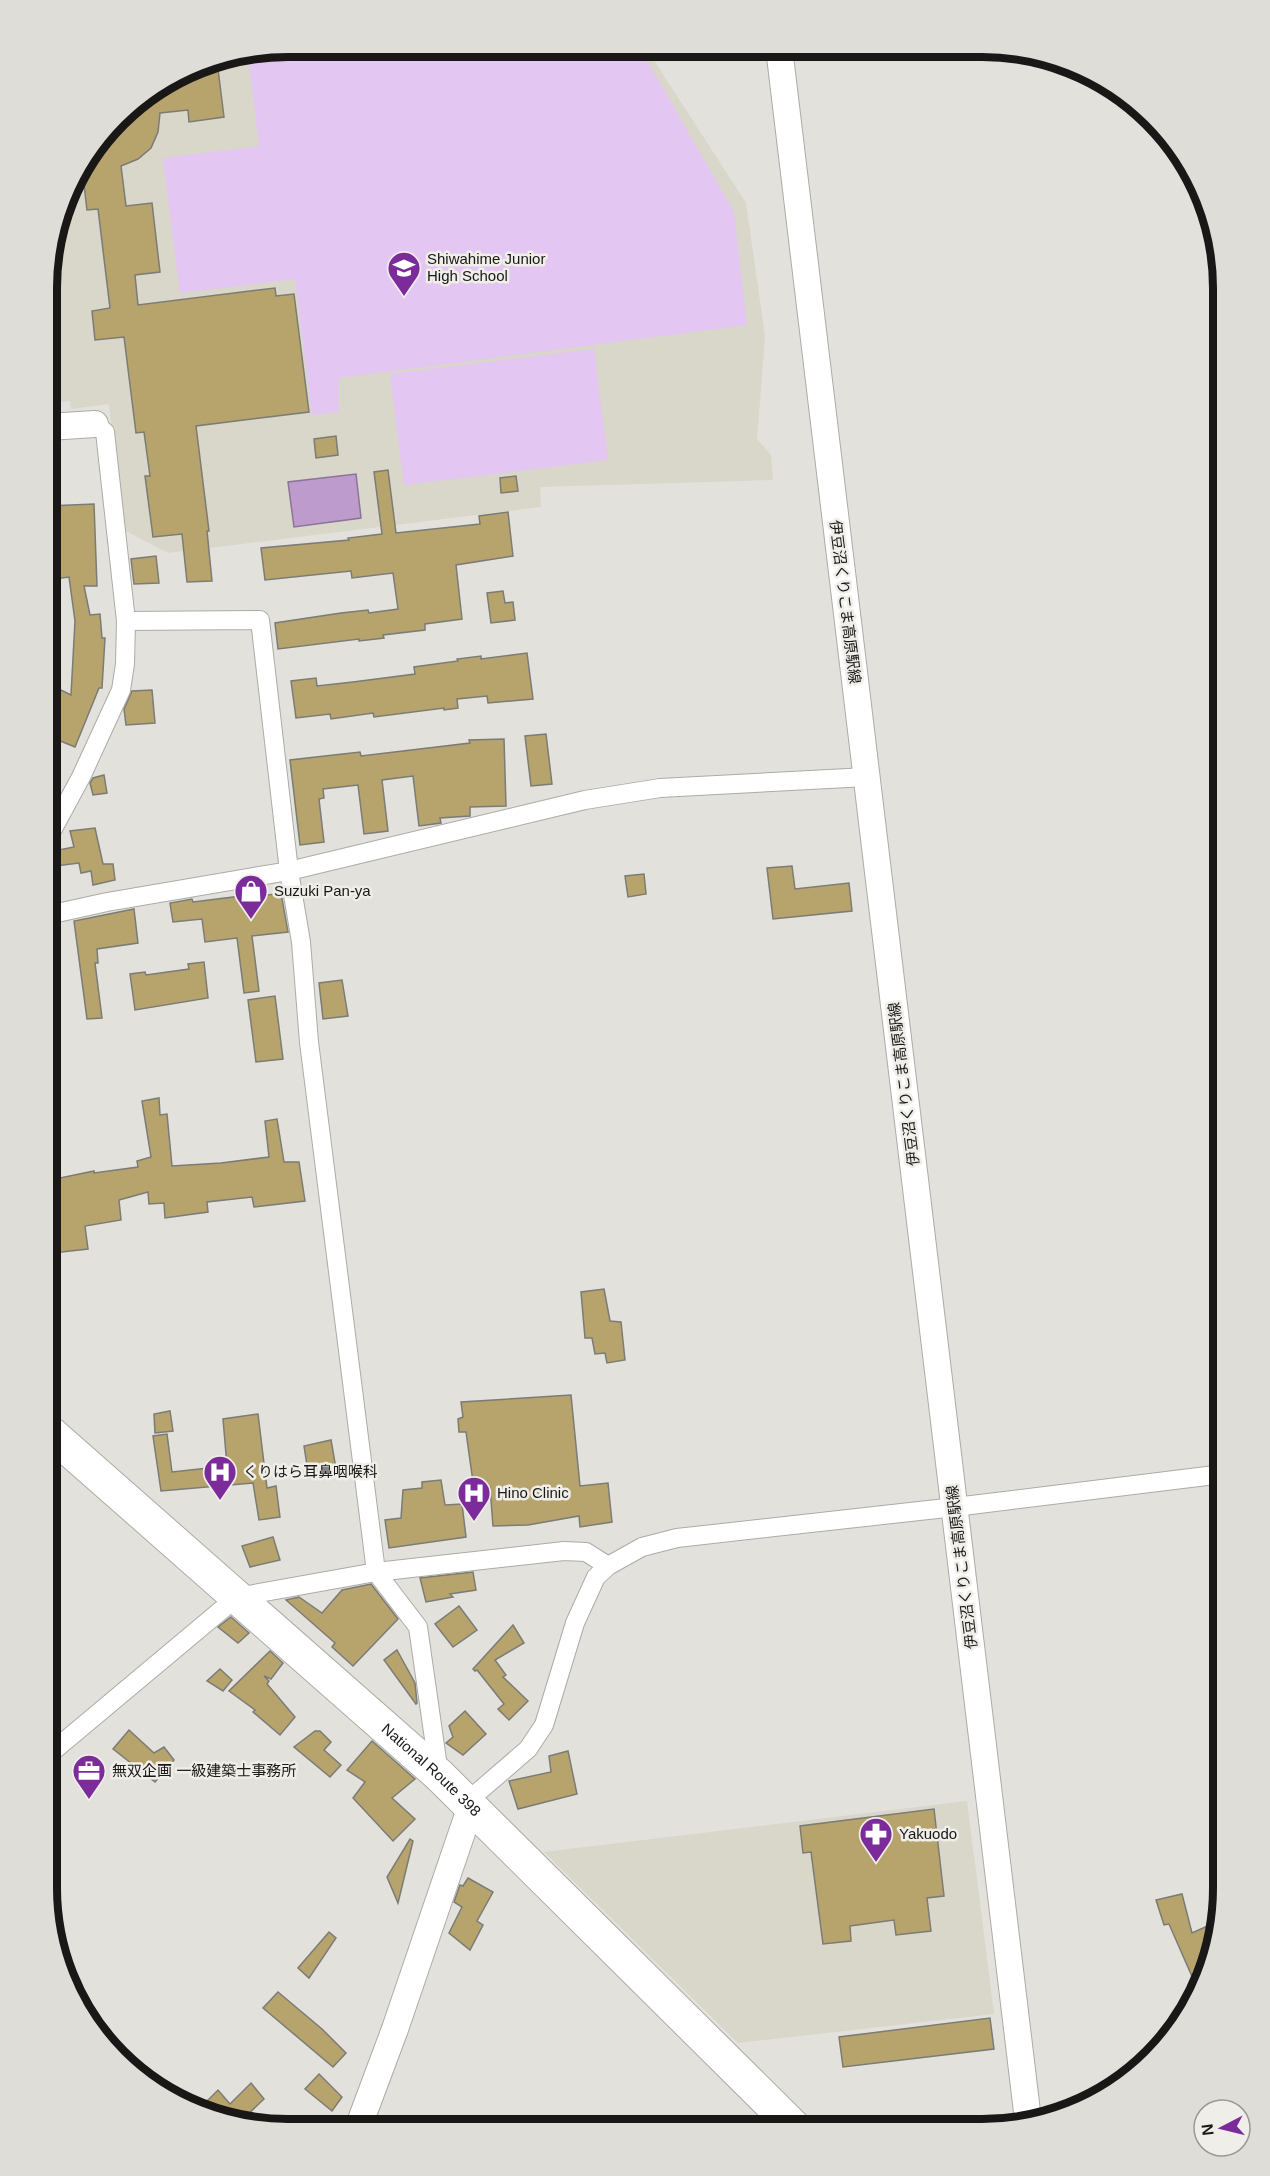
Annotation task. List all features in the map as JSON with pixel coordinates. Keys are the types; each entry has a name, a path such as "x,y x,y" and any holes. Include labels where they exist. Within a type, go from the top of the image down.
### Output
{"highway":[{"name":"National Route 398","path":"57,1439 440,1775 786,2119"}],"main road":[{"name":"伊豆沼くりこま高原駅線","path":"780,57 1027,2115"},
{"path":"57,426 95,424"},
{"path":"361,2119 395,2029 471,1806"}],"street":[{"path":"57,821 81,777 121,690 125,664 126,621 105,432 95,424"},
{"path":"126,621 260,620 289,871 301,942 309,1042 376,1572 418,1627 440,1775"},
{"path":"57,913 289,871 585,800 660,788 867,777"},
{"path":"471,1806 477,1792 528,1749 544,1725 575,1623 596,1577 608,1566 642,1547 677,1538 1213,1475"},
{"path":"57,1748 237,1597 376,1572 564,1551 586,1552 608,1566"}],"shaded area":[{"name":"Shiwahime Junior High School","path":"273,57 652,57 746,203 765,336 757,439 771,455 773,480 540,487 541,507 168,553 124,530 109,404 71,409 70,401 57,402 57,273 61,243 69,214 88,173 114,136 147,105 173,88 214,69 243,61"},
{"path":"273,57 645,57 734,212 747,325 339,378 339,412 312,415 295,279 180,293 163,158 259,146 249,60"},
{"path":"594,349 608,460 404,485 390,374"},
{"path":"356,474 361,518 294,527 288,482"},
{"path":"967,1801 994,2014 738,2043 544,1852"}],"building":[{"path":"218,68 224,117 189,122 188,110 160,113 158,132 151,148 138,159 121,166 126,206 152,203 160,272 135,275 138,305 275,288 276,296 294,294 309,412 196,426 209,531 207,531 212,581 187,582 182,534 153,537 145,476 150,476 144,432 136,433 124,337 95,340 92,311 110,308 98,209 87,210 84,181 114,136 136,114 160,96 186,81"},
{"path":"336,436 338,455 316,458 314,439"},
{"path":"388,470 396,533 480,524 479,516 508,512 513,556 456,565 462,619 425,624 425,630 383,635 384,638 278,649 275,623 341,613 368,610 369,613 398,609 393,573 352,578 351,571 265,580 261,548 349,540 348,538 382,534 374,472"},
{"path":"516,476 518,491 501,493 500,478"},
{"path":"94,504 97,586 84,586 90,615 100,614 102,638 105,638 102,688 99,688 75,747 57,740 57,700 61,690 71,695 75,621 69,577 57,579 57,506"},
{"path":"156,556 159,583 134,584 131,559"},
{"path":"503,591 505,603 513,602 515,620 491,623 487,593"},
{"path":"527,653 533,699 488,703 487,696 457,699 458,708 444,710 444,708 374,717 373,713 331,719 330,714 296,718 291,681 316,678 317,686 353,682 415,674 414,667 458,661 457,659 481,656 481,659"},
{"path":"152,690 155,723 126,725 124,709 132,691"},
{"path":"546,734 552,784 531,786 525,736"},
{"path":"504,739 506,806 470,807 470,816 440,818 441,823 419,826 413,776 382,780 388,831 364,834 358,785 323,789 324,798 319,799 324,842 300,845 290,760 360,752 361,756 470,743 469,740"},
{"path":"104,775 107,793 93,795 90,783 93,778"},
{"path":"95,828 103,864 113,864 115,880 93,885 91,871 81,873 79,863 57,866 57,850 74,847 70,831"},
{"path":"792,866 795,889 849,883 852,911 773,919 767,868"},
{"path":"644,874 646,894 628,897 625,876"},
{"path":"260,887 261,896 281,893 288,932 252,936 259,991 244,993 237,938 205,942 202,919 173,922 170,903 192,899 193,902 241,896 240,891"},
{"path":"134,909 138,943 97,949 98,963 95,963 102,1018 87,1019 74,921"},
{"path":"204,962 208,998 135,1010 130,974 145,972 146,975 189,969 188,964"},
{"path":"342,980 348,1016 323,1019 319,983"},
{"path":"275,996 283,1059 256,1062 248,1000"},
{"path":"159,1098 160,1115 167,1114 172,1166 269,1157 265,1121 277,1119 284,1162 299,1162 305,1201 254,1207 252,1197 207,1202 208,1212 165,1218 164,1203 149,1204 148,1192 119,1200 121,1220 85,1226 88,1249 57,1253 57,1179 94,1171 94,1173 138,1167 137,1161 151,1157 142,1101"},
{"path":"604,1289 610,1321 621,1322 625,1360 607,1363 605,1353 595,1354 592,1338 585,1338 581,1292"},
{"path":"571,1395 580,1486 608,1483 612,1522 580,1527 579,1516 528,1525 493,1526 490,1487 474,1489 466,1432 459,1432 458,1419 463,1417 461,1402"},
{"path":"170,1411 173,1431 155,1433 154,1414"},
{"path":"258,1414 267,1488 276,1486 280,1517 259,1520 253,1483 161,1491 153,1436 167,1434 172,1472 227,1466 223,1419"},
{"path":"331,1440 337,1474 309,1478 304,1446"},
{"path":"441,1480 445,1505 462,1504 466,1537 389,1548 385,1520 401,1518 403,1490 422,1488 422,1482"},
{"path":"273,1537 280,1560 250,1567 242,1546"},
{"path":"473,1572 476,1590 450,1594 453,1597 426,1602 420,1578"},
{"path":"371,1584 398,1619 353,1666 332,1647 335,1643 286,1600 299,1597 322,1613 342,1590"},
{"path":"459,1606 477,1630 453,1647 435,1624"},
{"path":"231,1617 249,1633 238,1643 218,1627"},
{"path":"513,1625 524,1643 495,1660 506,1675 503,1677 528,1701 509,1720 498,1709 504,1704 477,1670 473,1669"},
{"path":"397,1650 415,1683 416,1704 384,1660"},
{"path":"270,1651 283,1663 271,1679 264,1676 269,1681 267,1684 295,1717 280,1735 253,1712 255,1710 229,1691"},
{"path":"220,1669 232,1680 223,1691 207,1681"},
{"path":"465,1711 486,1734 463,1755 446,1743 453,1737 449,1726"},
{"path":"129,1730 154,1753 164,1747 174,1760 155,1782 113,1749"},
{"path":"315,1731 320,1731 331,1742 324,1750 341,1765 330,1777 294,1747"},
{"path":"372,1741 415,1779 392,1798 415,1819 393,1841 353,1798 365,1782 347,1770"},
{"path":"568,1751 577,1794 518,1809 509,1781 551,1772 549,1756"},
{"path":"934,1809 944,1896 927,1898 931,1931 896,1935 894,1920 850,1926 851,1941 823,1944 811,1852 803,1853 800,1826"},
{"path":"410,1839 413,1841 398,1903 387,1877"},
{"path":"468,1878 493,1892 477,1921 483,1925 470,1950 449,1933 462,1907 454,1902 460,1885 463,1886"},
{"path":"1182,1894 1192,1933 1210,1925 1201,1962 1193,1980 1169,1924 1164,1925 1156,1900"},
{"path":"329,1932 336,1938 309,1978 298,1968"},
{"path":"278,1992 322,2029 346,2053 333,2067 263,2008"},
{"path":"990,2018 994,2049 843,2067 839,2037"},
{"path":"319,2074 342,2097 332,2111 305,2089"},
{"path":"251,2083 264,2099 247,2115 205,2103 218,2090 230,2104"}],"place":[{"name":"Shiwahime Junior High School","path":"404,297"},
{"name":"Suzuki Pan-ya","path":"251,920"},
{"name":"くりはら耳鼻咽喉科","path":"220,1501"},
{"name":"Hino Clinic","path":"474,1522"},
{"name":"無双企画 一級建築士事務所","path":"89,1800"},
{"name":"Yakuodo","path":"876,1863"}]}
